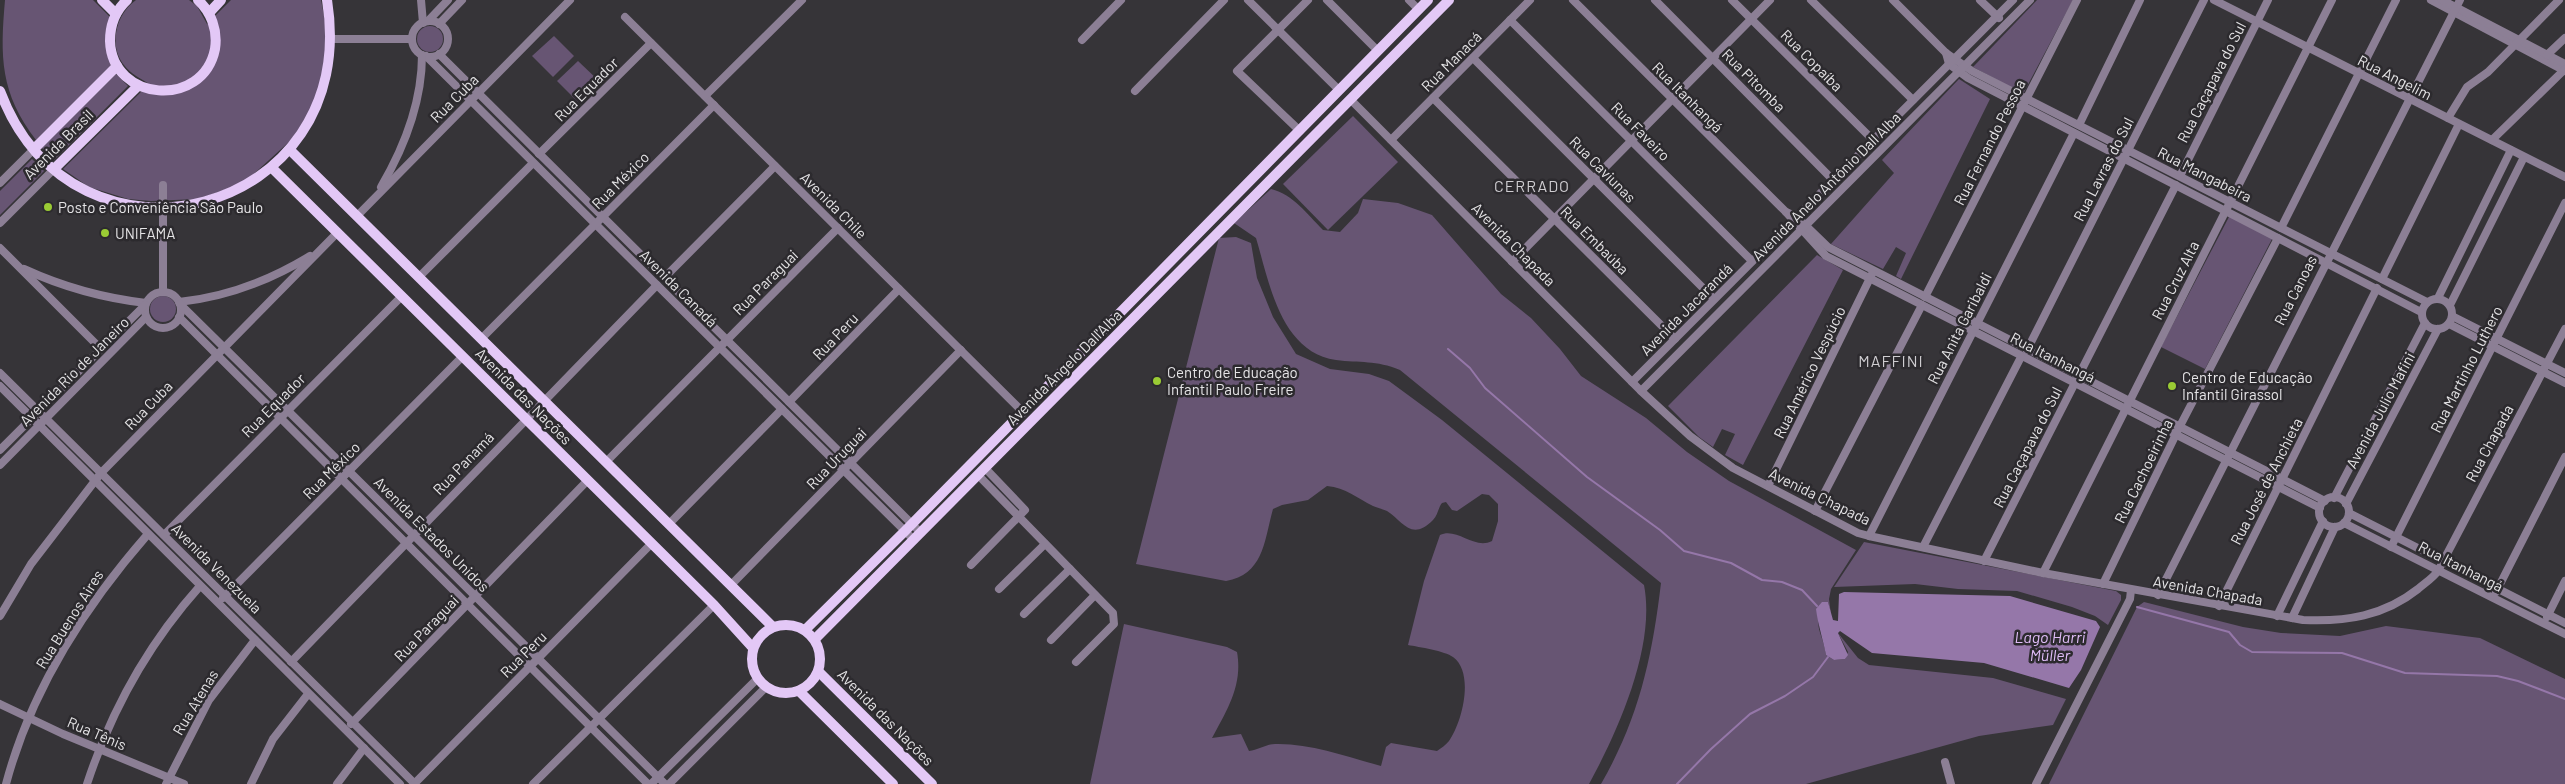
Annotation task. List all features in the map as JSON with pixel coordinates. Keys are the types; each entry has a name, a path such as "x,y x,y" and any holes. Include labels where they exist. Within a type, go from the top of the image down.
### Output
{"main road":[{"path":"102,0 116,14"},
{"path":"127,0 116,14 110,31 110,49 117,66 126,78 138,86 154,91 170,91 186,86 200,76 212,57 216,42 214,27 208,13 198,0"},
{"path":"208,13 221,0"},
{"path":"0,91 16,127 34,150 54,169 84,189 138,207 162,208 216,200 238,191 272,168 290,150 310,120 322,94 330,58 331,39 327,0"},
{"path":"1378,50 1428,0"},
{"name":"Avenida Ângelo Dall'Alba","path":"815,639 1449,0"},
{"name":"Avenida Ângelo Dall'Alba","path":"805,630 1023,412 1378,50"},
{"name":"Avenida Brasil","path":"34,150 117,66"},
{"name":"Avenida Brasil","path":"54,169 138,86"},
{"path":"1339,90 1337,94 1339,100 1343,102 1350,99"},
{"name":"Avenida das Nações","path":"290,150 773,627"},
{"name":"Avenida das Nações","path":"272,168 652,543 714,605 753,648"},
{"path":"790,624 805,630 815,639 821,655 819,672 808,686 799,691 788,693 776,692 758,678 753,669 753,648 760,636 773,627 790,624"},
{"name":"Avenida das Nações","path":"819,672 932,784"},
{"path":"799,691 893,784"}],"street":[{"path":"422,0 426,22"},
{"path":"426,22 439,24 446,31 448,42 439,54 424,55 416,50 412,39 416,29 426,22 448,0"},
{"path":"439,24 462,0"},
{"name":"Rua Cuba","path":"357,216 570,0"},
{"path":"705,96 802,0"},
{"path":"1082,40 1121,0"},
{"path":"1135,91 1224,0"},
{"path":"1248,0 1339,90"},
{"path":"1302,128 1237,71 1308,0"},
{"path":"1327,0 1378,50"},
{"path":"1409,0 1419,10"},
{"name":"Rua Manacá","path":"1391,140 1530,0"},
{"name":"Rua Itanhangá","path":"1573,0 1803,228 1826,256 1872,274 1924,301 2021,357 2225,460 2279,486 2323,504"},
{"name":"Rua Pitomba","path":"1655,0 1833,180"},
{"name":"Rua Copaíba","path":"1732,0 1873,140"},
{"path":"1512,262 1770,0"},
{"path":"1811,0 1913,100"},
{"path":"1893,0 1946,53 1958,72"},
{"path":"1980,0 2005,25"},
{"name":"Avenida Jacarandá","path":"1632,382 2013,0"},
{"name":"Avenida Anelo Antônio Dall Alba","path":"1641,391 1958,72 1968,71 2005,25 2030,0"},
{"name":"Rua Fernando Pessoa","path":"1815,511 2077,0"},
{"path":"2079,125 2140,0"},
{"name":"Rua Lavras do Sul","path":"2027,350 2204,0"},
{"name":"Rua Angelim","path":"2214,0 2308,49 2524,157 2564,175"},
{"name":"Rua Caçapava do Sul","path":"2180,176 2268,0"},
{"name":"Rua Cruz Alta","path":"2043,573 2332,0"},
{"path":"2281,228 2396,0"},
{"path":"2431,0 2456,6"},
{"path":"2442,0 2456,6 2565,68"},
{"path":"2448,118 2467,87 2488,72 2558,0"},
{"name":"Rua Canoas","path":"2158,595 2456,6"},
{"name":"Avenida Chile","path":"625,17 1023,412"},
{"name":"Rua Faveiro","path":"1510,20 1752,261"},
{"path":"2547,55 2565,38"},
{"path":"331,39 412,39"},
{"path":"2518,42 2547,55 2565,68"},
{"name":"Rua Equador","path":"540,154 651,43"},
{"name":"Avenida Canadá","path":"439,54 850,463 908,528"},
{"path":"375,197 412,125 418,99 424,55"},
{"name":"Avenida Canadá","path":"424,55 843,470 917,536"},
{"name":"Rua Caviunas","path":"1473,58 1714,299"},
{"path":"1952,61 1968,71"},
{"path":"2492,140 2565,68"},
{"name":"Rua Mangabeira","path":"1968,71 2079,125 2426,302"},
{"name":"Rua Mangabeira","path":"1968,71 2023,107 2421,312"},
{"name":"Rua Embaúba","path":"1433,98 1675,338"},
{"name":"Avenida Chapada","path":"1350,99 1641,391 1708,451 1733,468 1858,533 2043,573 2292,618 2340,620 2380,611 2413,592 2438,571"},
{"name":"Rua México","path":"481,338 714,105"},
{"path":"2382,279 2459,124"},
{"name":"Rua Anita Garibaldi","path":"1869,536 2074,133"},
{"name":"Avenida Brasil","path":"0,182 34,150"},
{"path":"2511,150 2438,298 2426,302 2421,312 2424,323 2438,329 2449,324 2452,316 2450,306 2524,157"},
{"path":"419,277 533,162"},
{"path":"664,278 775,166"},
{"name":"Avenida Brasil","path":"0,223 54,169"},
{"path":"163,185 163,292"},
{"name":"Rua Caçapava do Sul","path":"1984,561 2176,185"},
{"name":"Rua Martinho Luthero","path":"2391,546 2565,203"},
{"name":"Rua Paraguai","path":"606,462 838,228"},
{"name":"Rua Cuba","path":"1,610 31,564 101,473 338,232"},
{"name":"Rua Cachoeirinha","path":"2103,584 2180,426 2278,238"},
{"path":"0,248 100,348"},
{"path":"180,303 245,288 290,269 320,250"},
{"path":"18,266 67,286 145,304"},
{"name":"Rua Américo Vespúcio","path":"1768,486 1872,274"},
{"name":"Rua Panamá","path":"291,662 414,536 525,418 657,285"},
{"name":"Rua José de Anchieta","path":"2219,606 2377,288"},
{"name":"Rua Peru","path":"789,402 900,290"},
{"path":"163,292 170,293 180,303 179,317 174,324 164,328 153,326 146,318 145,304 152,295 163,292"},
{"name":"Rua Equador","path":"164,535 402,296"},
{"path":"2438,298 2450,306"},
{"name":"Rua Itanhangá","path":"1924,301 1977,323 2027,350 2230,451 2283,478 2323,504"},
{"name":"Avenida Estados Unidos","path":"180,303 665,784"},
{"name":"Avenida Rio de Janeiro","path":"0,450 145,304"},
{"path":"2452,316 2565,373"},
{"name":"Avenida Estados Unidos","path":"179,317 650,784"},
{"name":"Avenida Rio de Janeiro","path":"0,465 146,318"},
{"name":"Avenida Julio Mafini","path":"2334,498 2424,323"},
{"path":"2449,324 2565,383"},
{"name":"Avenida Julio Mafini","path":"2346,504 2438,329"},
{"name":"Rua Chapada","path":"2438,571 2565,329"},
{"path":"1668,345 1672,351 1679,352"},
{"name":"Rua Uruguai","path":"731,585 961,350"},
{"name":"Rua México","path":"218,603 463,356"},
{"path":"1923,547 2021,357"},
{"name":"Avenida Venezuela","path":"0,373 414,784"},
{"name":"Avenida Venezuela","path":"0,386 400,784"},
{"path":"669,524 782,409"},
{"path":"2493,598 2565,457"},
{"path":"981,472 1022,513 1045,544 1113,613 1114,624 1076,662"},
{"name":"Rua Paraguai","path":"345,730 588,480"},
{"path":"2292,618 2335,527 2344,523 2349,513 2346,504 2334,498 2323,504 2320,514 2323,521 2335,527"},
{"path":"971,565 1022,513"},
{"name":"Rua Itanhangá","path":"2349,513 2565,623"},
{"path":"2277,616 2323,521"},
{"name":"Rua Itanhangá","path":"2344,523 2565,634"},
{"name":"Rua Buenos Aires","path":"6,784 18,746 62,652 115,573 148,534"},
{"name":"Rua Peru","path":"414,784 652,543"},
{"path":"999,589 1045,544"},
{"path":"1024,614 1070,569"},
{"path":"2543,623 2565,582"},
{"path":"87,784 100,749 136,672 157,639 200,586"},
{"path":"2121,588 2124,598 2122,614"},
{"path":"2130,590 2130,600"},
{"path":"2036,784 2130,600 2137,595 2149,593"},
{"path":"1051,640 1095,595"},
{"path":"533,784 714,605"},
{"name":"Rua Atenas","path":"167,781 209,700 255,640"},
{"path":"650,784 758,678"},
{"path":"669,784 766,686"},
{"path":"251,784 274,739 308,694"},
{"name":"Rua Tênis","path":"0,704 167,781 184,784"},
{"path":"337,784 364,748"},
{"path":"1945,762 1951,784"}],"shaded area":[{"path":"5,0 93,0 111,18 107,51 111,65 36,140 15,106 5,74 3,39"},
{"path":"136,0 189,0 197,6 207,24 231,0 321,0 327,31 326,63 313,107 291,140 244,183 198,199 151,201 128,199 89,187 63,169 149,84 124,65 116,48 116,30 119,21 123,13"},
{"path":"2037,0 2073,0 2023,94 1973,67"},
{"path":"430,26 439,30 443,39 439,48 430,52 421,48 417,39 421,30"},
{"path":"554,36 574,56 553,77 532,56"},
{"path":"578,61 599,81 578,102 557,81"},
{"path":"116,74 128,86 54,160 42,148"},
{"path":"1959,79 1990,99 1901,279 1896,276 1906,253 1896,247 1883,269 1831,244 1894,173 1882,160"},
{"path":"1353,116 1398,162 1328,230 1283,184"},
{"path":"32,159 44,171 0,215 0,191"},
{"path":"1271,189 1293,200 1323,230 1340,232 1358,213 1363,199 1398,203 1432,215 1501,294 1531,318 1560,349 1581,376 1646,418 1687,452 1729,481 1856,550 1831,589 1829,599 1831,615 1828,602 1818,623 1826,655 1834,660 1845,659 1848,652 1838,633 1858,658 1869,665 1993,678 2066,699 2053,725 1979,736 1806,784 1601,784 1625,735 1642,687 1653,637 1661,583 1400,370 1376,363 1336,360 1317,354 1302,344 1280,312 1272,293 1256,238 1234,223"},
{"path":"2230,215 2273,237 2205,369 2161,347"},
{"path":"1236,237 1251,243 1257,278 1273,317 1296,354 1330,369 1369,374 1389,381 1442,420 1644,585 1646,609 1645,634 1640,661 1632,688 1612,739 1589,784 1090,784 1124,624 1227,647 1237,652 1238,675 1236,686 1228,707 1212,738 1241,734 1249,751 1272,744 1288,744 1329,751 1381,766 1386,747 1391,743 1437,751 1449,741 1454,733 1462,711 1465,686 1460,664 1453,657 1444,653 1408,645 1424,581 1440,535 1446,533 1453,534 1479,543 1492,541 1498,521 1498,504 1489,495 1482,494 1457,511 1452,510 1446,502 1442,503 1433,520 1419,529 1413,529 1408,528 1387,511 1373,506 1346,491 1327,486 1308,500 1282,505 1273,509 1264,544 1255,564 1239,577 1226,581 1136,564 1219,238"},
{"path":"1817,255 1843,270 1743,465 1725,455 1735,434 1722,429 1713,447 1699,437 1668,406"},
{"path":"163,296 172,300 176,309 172,318 163,322 154,318 150,309 154,300"},
{"path":"1864,542 2116,591 2121,595 2121,600 2108,625 2095,616 2072,607 2017,591 1958,589 1915,584 1834,587"},
{"path":"2144,602 2243,627 2281,633 2340,636 2386,626 2480,638 2565,679 2565,784 2049,784 2137,607"}],"water":[{"name":"Lago Harri Müller","path":"1844,592 2010,596 2096,621 2100,627 2081,670 2069,688 1984,663 1872,653 1840,631 1838,633 1848,655 1845,659 1834,660 1826,655 1816,609 1822,602 1828,602 1833,620 1838,621 1839,594"}],"waterway":[{"path":"1448,349 1470,368 1485,388 1587,477 1660,530 1684,551 1731,563 1762,580 1782,582 1802,590 1817,606"},
{"path":"2137,607 2229,632 2240,645 2252,652 2342,653 2405,673 2497,676 2518,681 2565,699"},
{"path":"1677,784 1711,749 1750,714 1785,696 1813,677 1828,657"}],"place":[{"name":"Posto e Conveniência São Paulo","path":"48,207"},
{"name":"UNIFAMA","path":"105,233"},
{"name":"Centro de Educação Infantil Paulo Freire","path":"1157,381"},
{"name":"Centro de Educação Infantil Girassol","path":"2172,386"}],"district":[{"name":"CERRADO","path":"1532,185"},
{"name":"MAFFINI","path":"1891,360"}]}
